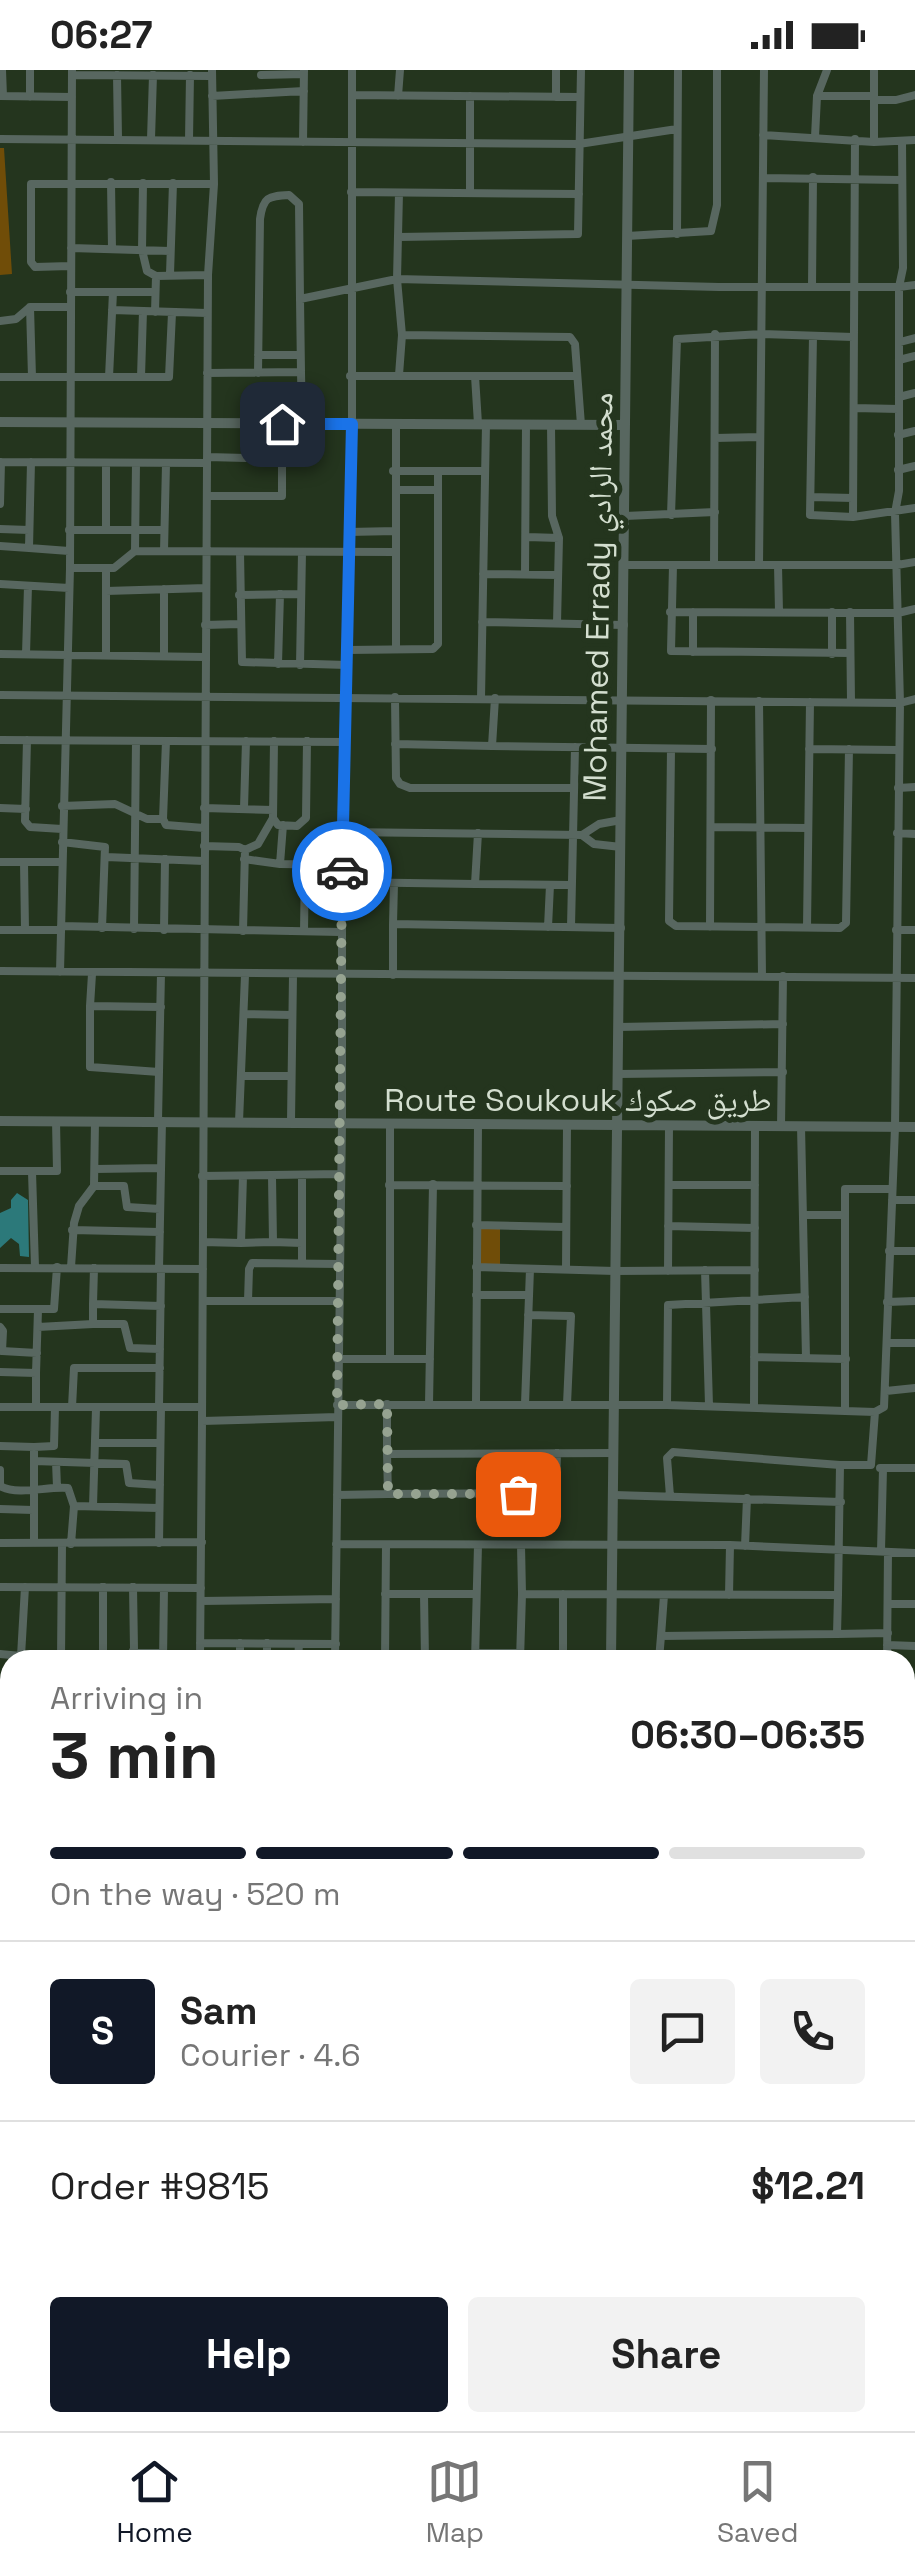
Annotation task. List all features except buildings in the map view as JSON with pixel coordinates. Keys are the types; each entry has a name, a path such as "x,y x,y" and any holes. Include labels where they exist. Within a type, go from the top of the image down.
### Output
{"street":[{"path":"2,70 1,96 72,97"},
{"path":"30,70 30,96"},
{"path":"336,1650 342,832 352,424 352,70"},
{"path":"398,96 400,70"},
{"path":"556,70 556,97"},
{"path":"398,237 578,234 582,70"},
{"name":"Mohamed Errady محمد الرادي","path":"611,1650 629,70"},
{"path":"677,234 678,70"},
{"path":"627,236 712,231 717,205 717,70"},
{"path":"759,565 764,70"},
{"path":"815,137 817,96 827,70"},
{"path":"874,70 874,142"},
{"path":"60,972 70,568 72,72 116,76 212,73 200,1650"},
{"path":"260,92 261,72 304,72 303,142"},
{"path":"151,139 152,75"},
{"path":"189,140 190,75"},
{"path":"116,76 118,138"},
{"path":"212,96 304,91"},
{"path":"817,96 896,100 915,95"},
{"path":"352,96 579,97"},
{"path":"470,96 470,193"},
{"path":"0,139 579,144 677,130"},
{"path":"763,135 874,142 915,140"},
{"path":"853,516 855,138"},
{"path":"337,1405 754,1406 875,1412 884,1406 895,1127 900,703 895,513 899,287 904,268 902,141"},
{"path":"763,178 915,182"},
{"path":"812,286 813,178"},
{"path":"111,182 112,250"},
{"path":"70,266 35,267 31,262 34,183 214,184"},
{"path":"143,183 142,250 147,271 156,276 208,275"},
{"path":"170,274 173,183"},
{"path":"351,192 579,194"},
{"path":"400,192 400,375"},
{"path":"258,372 262,204 270,196 293,196 299,204 302,424"},
{"path":"70,248 170,250"},
{"path":"155,312 156,276"},
{"path":"300,299 397,279 762,286 915,284"},
{"path":"70,292 154,292"},
{"path":"110,377 113,292"},
{"path":"0,321 16,319 30,308 70,308"},
{"path":"30,308 32,377"},
{"path":"112,310 208,313"},
{"path":"141,377 143,312"},
{"path":"0,377 169,377 172,313"},
{"path":"714,565 715,334"},
{"path":"402,335 570,337 575,344 581,425"},
{"path":"813,336 810,515 853,516 915,508"},
{"path":"672,514 675,342 679,337 854,336"},
{"path":"900,342 915,338"},
{"path":"258,354 300,354"},
{"path":"900,360 915,356"},
{"path":"207,373 300,372"},
{"path":"350,376 577,376"},
{"path":"476,376 485,472 481,698"},
{"path":"899,397 915,393"},
{"path":"854,408 899,409"},
{"path":"0,422 625,425"},
{"path":"207,496 282,496 282,424"},
{"path":"396,424 396,650"},
{"path":"525,574 526,424"},
{"path":"551,424 552,516 559,538 557,623"},
{"path":"898,436 915,431"},
{"path":"715,438 760,437"},
{"path":"0,504 0,462 166,464 282,459"},
{"path":"29,548 31,462"},
{"path":"106,463 106,529"},
{"path":"70,568 122,564 135,551 136,463"},
{"path":"164,551 166,464"},
{"path":"898,470 915,466"},
{"path":"394,471 485,472"},
{"path":"347,650 433,648 438,644 438,472"},
{"path":"396,490 438,490"},
{"path":"811,497 853,498"},
{"path":"624,516 715,512"},
{"path":"0,530 29,530"},
{"path":"70,530 164,530"},
{"path":"348,532 396,531"},
{"path":"528,538 559,538"},
{"path":"0,546 69,551"},
{"path":"135,551 396,552"},
{"path":"240,552 242,662 347,665"},
{"path":"300,665 302,552"},
{"path":"624,565 915,562"},
{"path":"672,565 671,651 850,654"},
{"path":"778,565 779,612"},
{"path":"106,568 106,656"},
{"path":"483,574 558,574"},
{"path":"0,584 69,588"},
{"path":"26,654 28,586"},
{"path":"106,591 206,588"},
{"path":"164,589 164,656"},
{"path":"278,664 280,594"},
{"path":"239,595 301,594"},
{"path":"670,612 915,610"},
{"path":"693,612 693,652"},
{"path":"832,612 832,654"},
{"path":"850,612 851,702"},
{"path":"482,622 624,625"},
{"path":"206,625 239,624"},
{"path":"0,654 205,656"},
{"path":"0,695 900,703 915,700"},
{"path":"395,697 396,778 405,786 574,788"},
{"path":"492,746 495,698"},
{"path":"710,927 711,700"},
{"path":"759,701 762,976"},
{"path":"807,927 810,702"},
{"path":"0,740 346,742"},
{"path":"27,740 25,821 30,827 62,829"},
{"path":"134,929 136,740"},
{"path":"166,741 163,819 166,825 204,828"},
{"path":"244,808 246,741"},
{"path":"274,741 273,814 278,825 301,825 306,818 307,742"},
{"path":"395,744 712,750"},
{"path":"571,927 578,834 575,747"},
{"path":"670,749 668,918 676,926 762,928 840,928 847,920 849,749"},
{"path":"809,749 898,750"},
{"path":"898,788 915,787"},
{"path":"62,806 115,804 147,819 163,819"},
{"path":"0,808 26,809"},
{"path":"204,808 244,808 273,814"},
{"path":"245,854 258,844 273,814"},
{"path":"342,832 578,834 621,820"},
{"path":"280,864 283,825"},
{"path":"712,826 808,828"},
{"path":"476,884 478,833"},
{"path":"898,833 915,834"},
{"path":"578,834 594,844 621,847"},
{"path":"62,842 106,847 102,928"},
{"path":"204,846 240,846 245,854 242,931"},
{"path":"245,854 280,864 342,865"},
{"path":"106,858 204,861"},
{"path":"164,930 166,860"},
{"path":"0,862 61,862"},
{"path":"24,862 25,930"},
{"path":"304,931 305,865"},
{"path":"342,882 572,885"},
{"path":"392,976 394,883"},
{"path":"548,927 550,885"},
{"path":"393,924 621,928"},
{"path":"0,930 341,932"},
{"path":"896,930 915,930"},
{"path":"0,972 915,978"},
{"path":"92,974 89,1064 92,1068 160,1072"},
{"path":"159,1543 161,974"},
{"path":"239,1122 245,975"},
{"path":"291,1122 293,975"},
{"path":"781,1127 783,976"},
{"path":"90,1006 161,1007"},
{"path":"244,1014 292,1014"},
{"path":"618,1027 783,1024"},
{"path":"618,1074 783,1072"},
{"path":"242,1076 291,1076"},
{"path":"0,1171 58,1171 56,1120"},
{"name":"Route Soukouk طريق صكوك","path":"0,1121 915,1127"},
{"path":"71,1267 72,1230 79,1206 94,1186 94,1121"},
{"path":"390,1124 390,1358"},
{"path":"476,1404 478,1125"},
{"path":"566,1268 567,1126"},
{"path":"668,1271 669,1126"},
{"path":"802,1126 806,1358"},
{"path":"754,1406 755,1127"},
{"path":"95,1169 161,1168"},
{"path":"32,1172 34,1267"},
{"path":"202,1176 341,1174"},
{"path":"302,1175 302,1264"},
{"path":"242,1243 243,1176"},
{"path":"272,1177 273,1242"},
{"path":"389,1184 567,1186"},
{"path":"429,1404 432,1184"},
{"path":"669,1185 755,1185"},
{"path":"94,1186 124,1186 126,1207 160,1209"},
{"path":"845,1410 848,1188 915,1200"},
{"path":"804,1215 845,1215"},
{"path":"476,1225 566,1227"},
{"path":"668,1226 755,1228"},
{"path":"72,1230 160,1232"},
{"path":"203,1242 302,1243"},
{"path":"889,1251 915,1251"},
{"path":"248,1301 252,1263 339,1264"},
{"path":"0,1309 56,1307 58,1267"},
{"path":"476,1267 754,1270"},
{"path":"0,1268 203,1270"},
{"path":"93,1324 94,1268"},
{"path":"524,1404 530,1268"},
{"path":"705,1270 709,1406"},
{"path":"476,1296 528,1296"},
{"path":"667,1405 666,1308 670,1303 805,1297"},
{"path":"203,1301 338,1301"},
{"path":"887,1302 915,1301"},
{"path":"93,1304 161,1306"},
{"path":"36,1407 38,1310"},
{"path":"528,1314 571,1316 567,1404"},
{"path":"38,1327 124,1324 130,1348 160,1349"},
{"path":"0,1327 4,1331 2,1351 37,1353"},
{"path":"887,1343 915,1344"},
{"path":"754,1357 846,1359"},
{"path":"338,1359 430,1359"},
{"path":"72,1407 74,1368 160,1368"},
{"path":"0,1372 36,1373"},
{"path":"886,1391 915,1388"},
{"path":"387,1404 388,1494"},
{"path":"0,1407 201,1407"},
{"path":"0,1446 54,1446 55,1407"},
{"path":"93,1506 96,1408"},
{"path":"871,1465 875,1412"},
{"path":"202,1421 337,1417"},
{"path":"95,1442 160,1443"},
{"path":"34,1447 34,1543"},
{"path":"670,1496 667,1458 673,1452 871,1465 883,1469 915,1468"},
{"path":"388,1454 614,1453"},
{"path":"336,1495 556,1492 557,1454"},
{"path":"34,1462 126,1464 129,1483 160,1485"},
{"path":"56,1462 58,1487"},
{"path":"836,1634 840,1465"},
{"path":"883,1469 887,1650"},
{"path":"0,1470 0,1484 5,1489 68,1488 74,1506 63,1586 61,1650"},
{"path":"614,1495 841,1502"},
{"path":"746,1546 747,1498"},
{"path":"74,1506 159,1508"},
{"path":"0,1509 33,1510"},
{"path":"0,1543 202,1542"},
{"path":"336,1544 730,1545 915,1553"},
{"path":"475,1650 478,1545"},
{"path":"520,1650 521,1545"},
{"path":"730,1545 730,1595"},
{"path":"385,1650 386,1546"},
{"path":"0,1587 201,1588"},
{"path":"21,1650 24,1587"},
{"path":"103,1587 103,1650"},
{"path":"133,1588 133,1650"},
{"path":"163,1650 164,1588"},
{"path":"385,1594 476,1594"},
{"path":"424,1594 425,1650"},
{"path":"522,1594 838,1595"},
{"path":"562,1650 564,1594"},
{"path":"660,1650 664,1594"},
{"path":"201,1601 336,1599"},
{"path":"888,1604 915,1604"},
{"path":"661,1636 888,1633"},
{"path":"200,1643 299,1644 324,1650"},
{"path":"240,1643 240,1650"},
{"path":"267,1643 267,1650"},
{"path":"299,1644 299,1650"},
{"path":"887,1645 915,1646"}],"shaded area":[{"path":"0,148 4,148 12,274 0,275"},
{"path":"478,1227 500,1228 500,1265 478,1265"}],"water":[{"path":"17,1193 28,1200 29,1257 20,1256 19,1244 11,1238 0,1248 0,1213 11,1208"}],"way so far":[{"path":"342,871 337,1405 387,1404 388,1494 518,1494"}],"route":[{"path":"282,424 352,424 342,871"}]}
